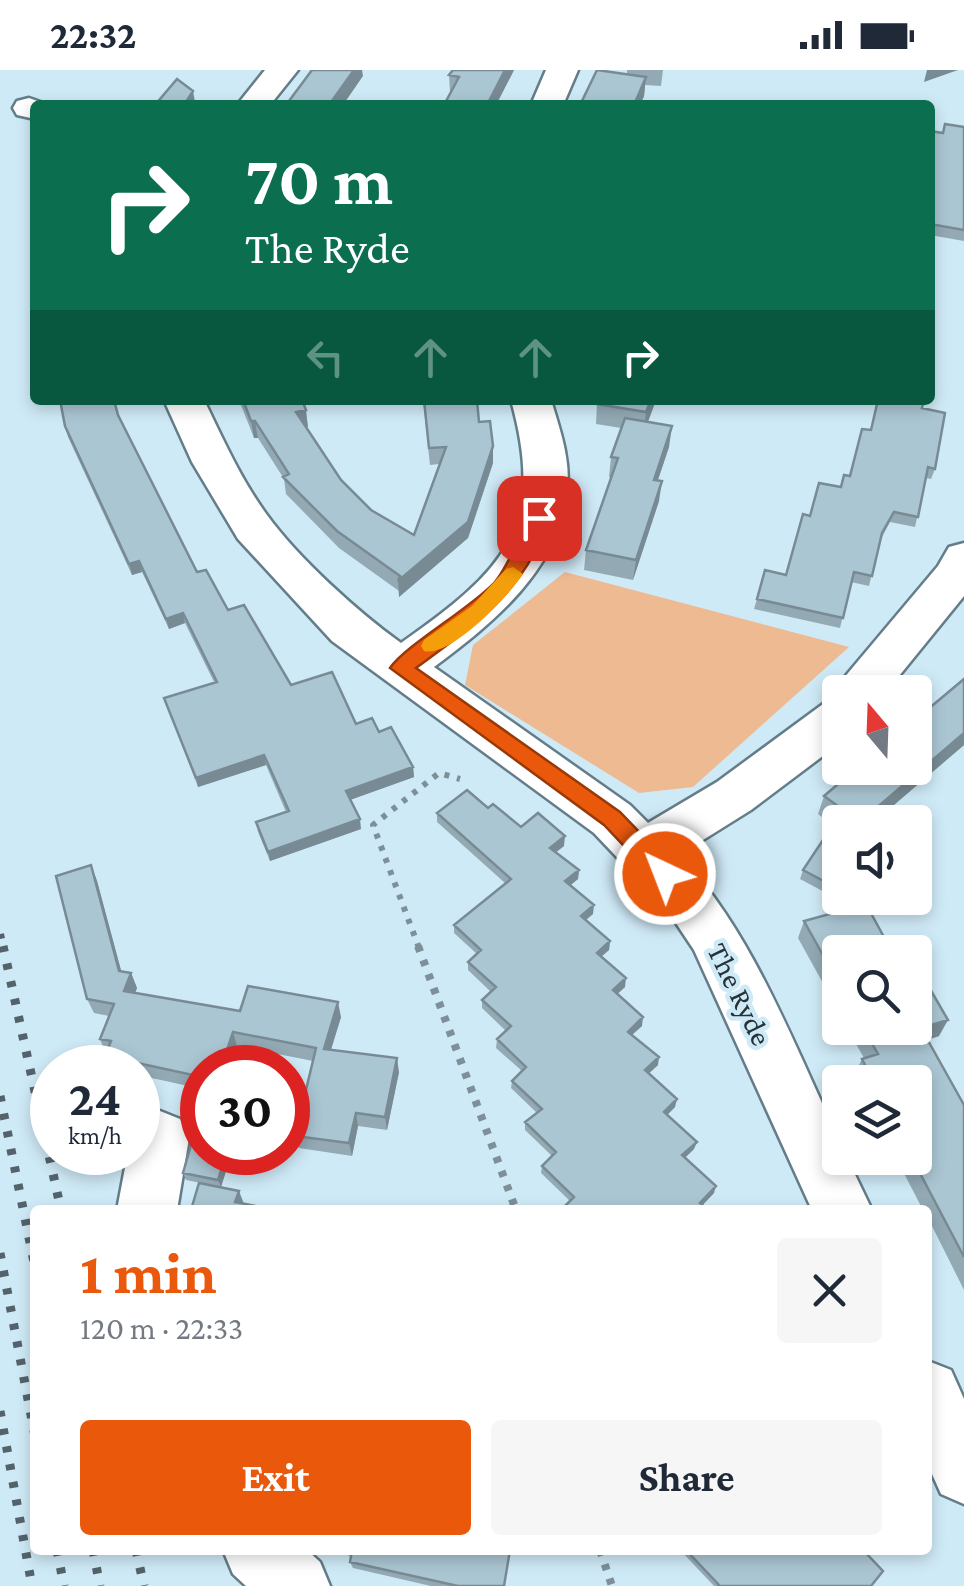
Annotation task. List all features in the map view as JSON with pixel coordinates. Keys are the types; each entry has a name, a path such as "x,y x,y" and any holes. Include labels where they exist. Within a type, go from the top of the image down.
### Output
{"street":[{"path":"257,100 282,70"},
{"path":"550,100 562,70"},
{"name":"The Ryde","path":"186,405 213,462 253,528 348,629 599,808 686,896 714,936 840,1205"},
{"path":"400,668 479,612 509,580 532,540 546,496 548,451 533,405"},
{"path":"874,675 957,574 964,558"},
{"path":"644,851 734,796 822,731"},
{"path":"148,1205 153,1175"},
{"path":"932,1402 964,1472"},
{"path":"262,1555 296,1586"}],"path":[{"path":"460,779 439,773 374,824 514,1205"},
{"path":"602,1555 612,1586"}],"shaded area":[{"path":"565,572 849,647 693,787 639,793 465,685 473,645"}],"building":[{"path":"312,70 354,70 333,100 290,100"},
{"path":"453,70 505,70 490,100 447,100 459,77 449,75"},
{"path":"597,70 646,77 636,100 582,100"},
{"path":"177,79 193,91 187,100 159,100"},
{"path":"945,124 964,127 964,230 935,225 935,132 943,133"},
{"path":"61,405 115,405 197,572 206,570 228,610 244,605 291,685 332,672 356,724 372,718 379,732 391,727 413,767 346,791 360,819 268,852 256,822 289,811 264,755 196,778 164,698 217,682 183,613 166,619 139,561 129,564 65,426"},
{"path":"245,405 304,405 306,410 296,412 341,480 371,510 414,535 446,447 429,448 425,405 477,405 479,422 490,421 493,446 468,522 398,581 400,576 337,531 283,477 289,474 255,421 251,421"},
{"path":"603,405 649,405 646,412"},
{"path":"877,405 923,405 922,408 945,413 935,469 928,467 918,517 894,512 882,533 872,576 854,572 843,618 757,599 765,570 786,575 803,514 810,516 819,483 841,487 844,475 850,476 862,429 871,430"},
{"path":"625,418 672,426 654,480 662,481 636,560 586,550 618,458 611,457"},
{"path":"964,679 964,733 932,760 932,706"},
{"path":"837,785 903,785 880,805 836,805 824,796"},
{"path":"467,790 488,808 493,804 521,827 538,813 565,836 550,848 579,870 565,881 594,905 581,916 610,941 597,953 626,978 613,990 643,1017 628,1032 659,1057 645,1070 677,1099 664,1112 697,1142 682,1155 716,1186 700,1203 702,1205 566,1205 574,1197 542,1166 556,1152 525,1122 542,1109 512,1081 526,1067 497,1039 511,1026 482,1000 496,987 468,962 481,950 454,925 511,879 437,813"},
{"path":"822,842 822,880 803,870"},
{"path":"91,865 119,971 131,973 124,991 240,1011 248,986 338,1002 324,1049 397,1058 385,1117 356,1113 349,1143 310,1138 310,1073 316,1048 310,1045 233,1032 229,1045 180,1045 180,1072 160,1068 160,1045 109,1045 111,1041 100,1039 114,1004 87,999 56,876"},
{"path":"826,915 872,915 883,935 822,935 822,954 804,921"},
{"path":"932,992 948,1020 932,1025"},
{"path":"873,1045 930,1045 964,1105 964,1257 921,1175 932,1175 932,1065 865,1065 862,1059 878,1054"},
{"path":"193,1175 220,1175 218,1180"},
{"path":"199,1183 239,1191 235,1202 250,1205 192,1205"},
{"path":"351,1555 509,1555 504,1586 458,1586 350,1562"},
{"path":"691,1555 868,1555 883,1571 871,1586 719,1585"}],"railway":[{"path":"0,934 3,948"},
{"path":"3,946 60,1205"},
{"path":"0,1096 30,1243"},
{"path":"0,1253 30,1410"},
{"path":"0,1411 32,1586"},
{"path":"58,1555 64,1586"},
{"path":"94,1555 100,1586"},
{"path":"137,1555 144,1586"}],"slow traffic":[{"path":"431,646 479,612 513,574"}],"route":[{"path":"539,518 532,540 509,580 479,612 400,668 612,819 665,874"}]}
